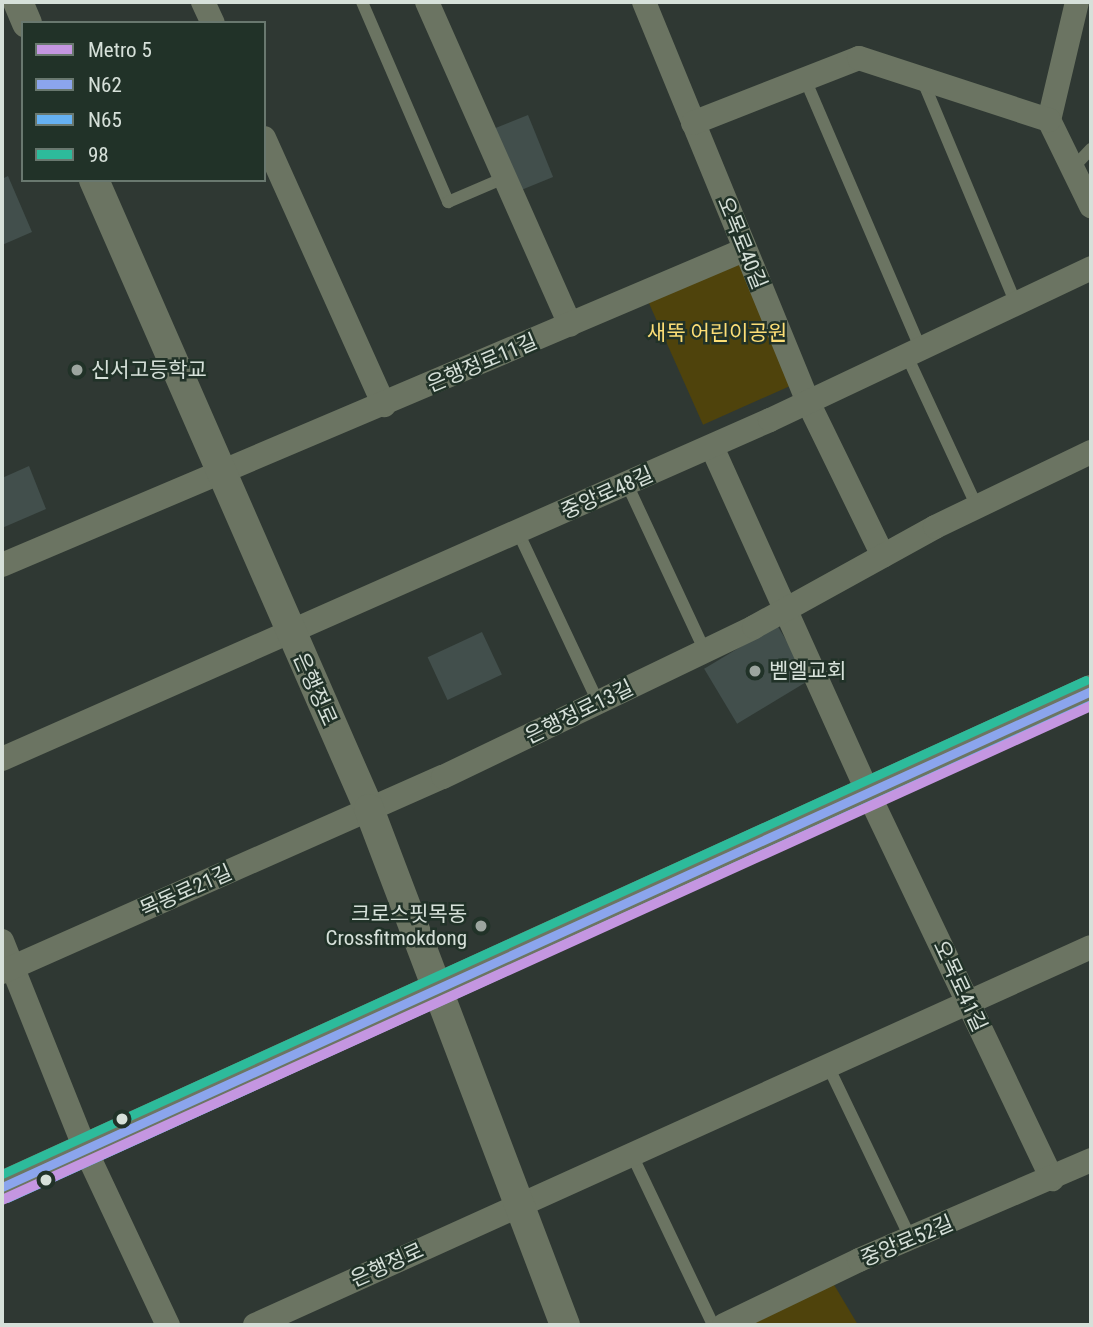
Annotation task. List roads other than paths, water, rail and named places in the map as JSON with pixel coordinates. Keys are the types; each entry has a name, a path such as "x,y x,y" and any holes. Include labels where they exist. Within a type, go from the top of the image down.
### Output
{"main road":[{"path":"2,1187 1091,691"}],"street":[{"path":"18,2 26,21"},
{"path":"203,2 212,21"},
{"path":"427,2 570,325"},
{"name":"오목로40길","path":"644,2 808,402 883,556"},
{"path":"1077,2 1049,120 1091,206"},
{"path":"693,123 859,58 1049,120"},
{"path":"266,142 384,405"},
{"name":"은행정로","path":"95,182 220,476 369,809 434,990 565,1325"},
{"name":"은행정로11길","path":"2,565 220,476 744,250"},
{"name":"중앙로48길","path":"2,759 712,447 1091,268"},
{"path":"712,447 787,609"},
{"name":"은행정로13길","path":"369,809 705,651 977,507 1091,452"},
{"name":"오목로41길","path":"787,609 868,793 1052,1179"},
{"name":"목동로21길","path":"7,969 369,809"},
{"path":"2,941 7,969 85,1149 168,1325"},
{"path":"519,1206 1091,947"},
{"name":"중앙로52길","path":"724,1325 1091,1160"},
{"name":"은행정로","path":"254,1325 519,1206"}],"lane":[{"path":"362,2 448,202 504,178"},
{"path":"805,79 977,507"},
{"path":"922,79 1017,304"},
{"path":"1073,168 1091,149"},
{"path":"627,484 705,651"},
{"path":"518,532 598,702"},
{"path":"828,1066 911,1239"},
{"path":"632,1155 713,1325"}],"metro line":[{"name":"5","path":"2,1200 1091,706"}],"place":[{"name":"신서고등학교","path":"77,370"},
{"name":"벧엘교회","path":"755,671"},
{"name":"크로스핏목동 Crossfitmokdong","path":"481,926"}],"park label":[{"name":"새뚝 어린이공원","path":"717,333"}]}
